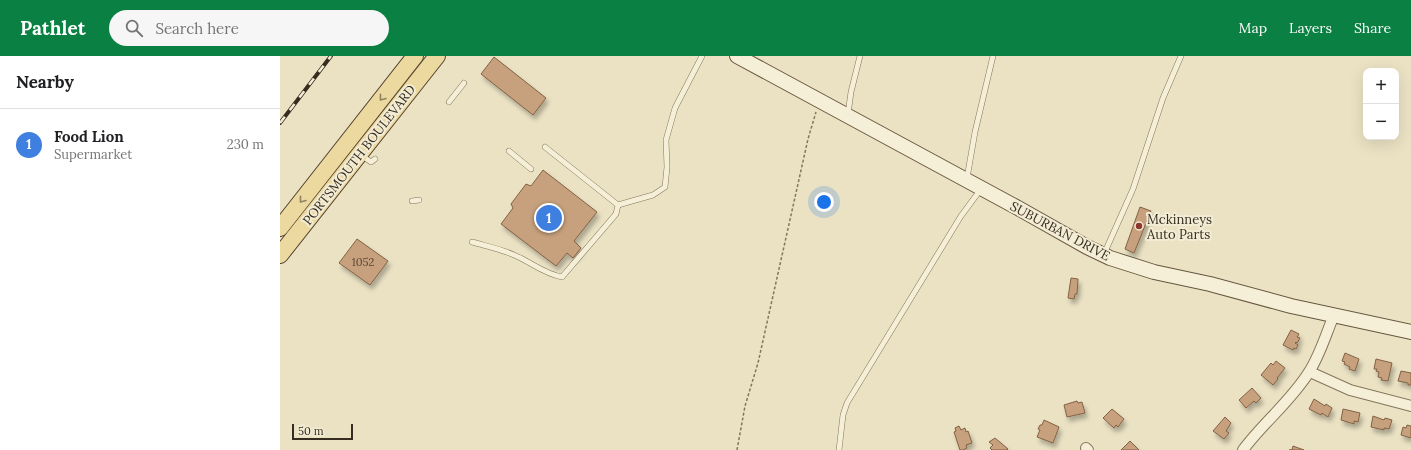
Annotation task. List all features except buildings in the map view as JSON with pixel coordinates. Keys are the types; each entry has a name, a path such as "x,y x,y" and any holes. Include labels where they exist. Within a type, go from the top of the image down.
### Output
{"main road":[{"name":"PORTSMOUTH BOULEVARD","path":"280,255 360,153 408,79 415,56"},
{"name":"PORTSMOUTH BOULEVARD","path":"408,79 437,56"},
{"name":"SUBURBAN DRIVE","path":"737,56 1103,255 1126,264 1154,272 1210,284 1291,306 1411,332"},
{"name":"PORTSMOUTH BOULEVARD","path":"280,228 360,153"}],"street":[{"path":"1243,450 1310,372 1334,315"},
{"path":"1310,372 1350,390 1411,406"}],"lane":[{"path":"618,205 653,195 665,187 668,167 666,140 675,108 702,56"},
{"path":"848,116 851,92 860,56"},
{"path":"966,180 975,132 993,56"},
{"path":"1103,255 1133,189 1163,98 1181,56"},
{"path":"449,102 464,83"},
{"path":"545,147 618,205"},
{"path":"509,151 531,168"},
{"path":"839,450 843,415 847,403 961,216 981,188"},
{"path":"412,201 419,200"},
{"path":"472,242 513,254 551,275 562,277 616,214 618,205"}],"path":[{"path":"737,450 745,406 758,363 808,139 819,100"}],"railway":[{"path":"280,123 331,56"}],"place":[{"name":"Food Lion","path":"549,218"},
{"name":"Mckinneys Auto Parts","path":"1139,226"}]}
